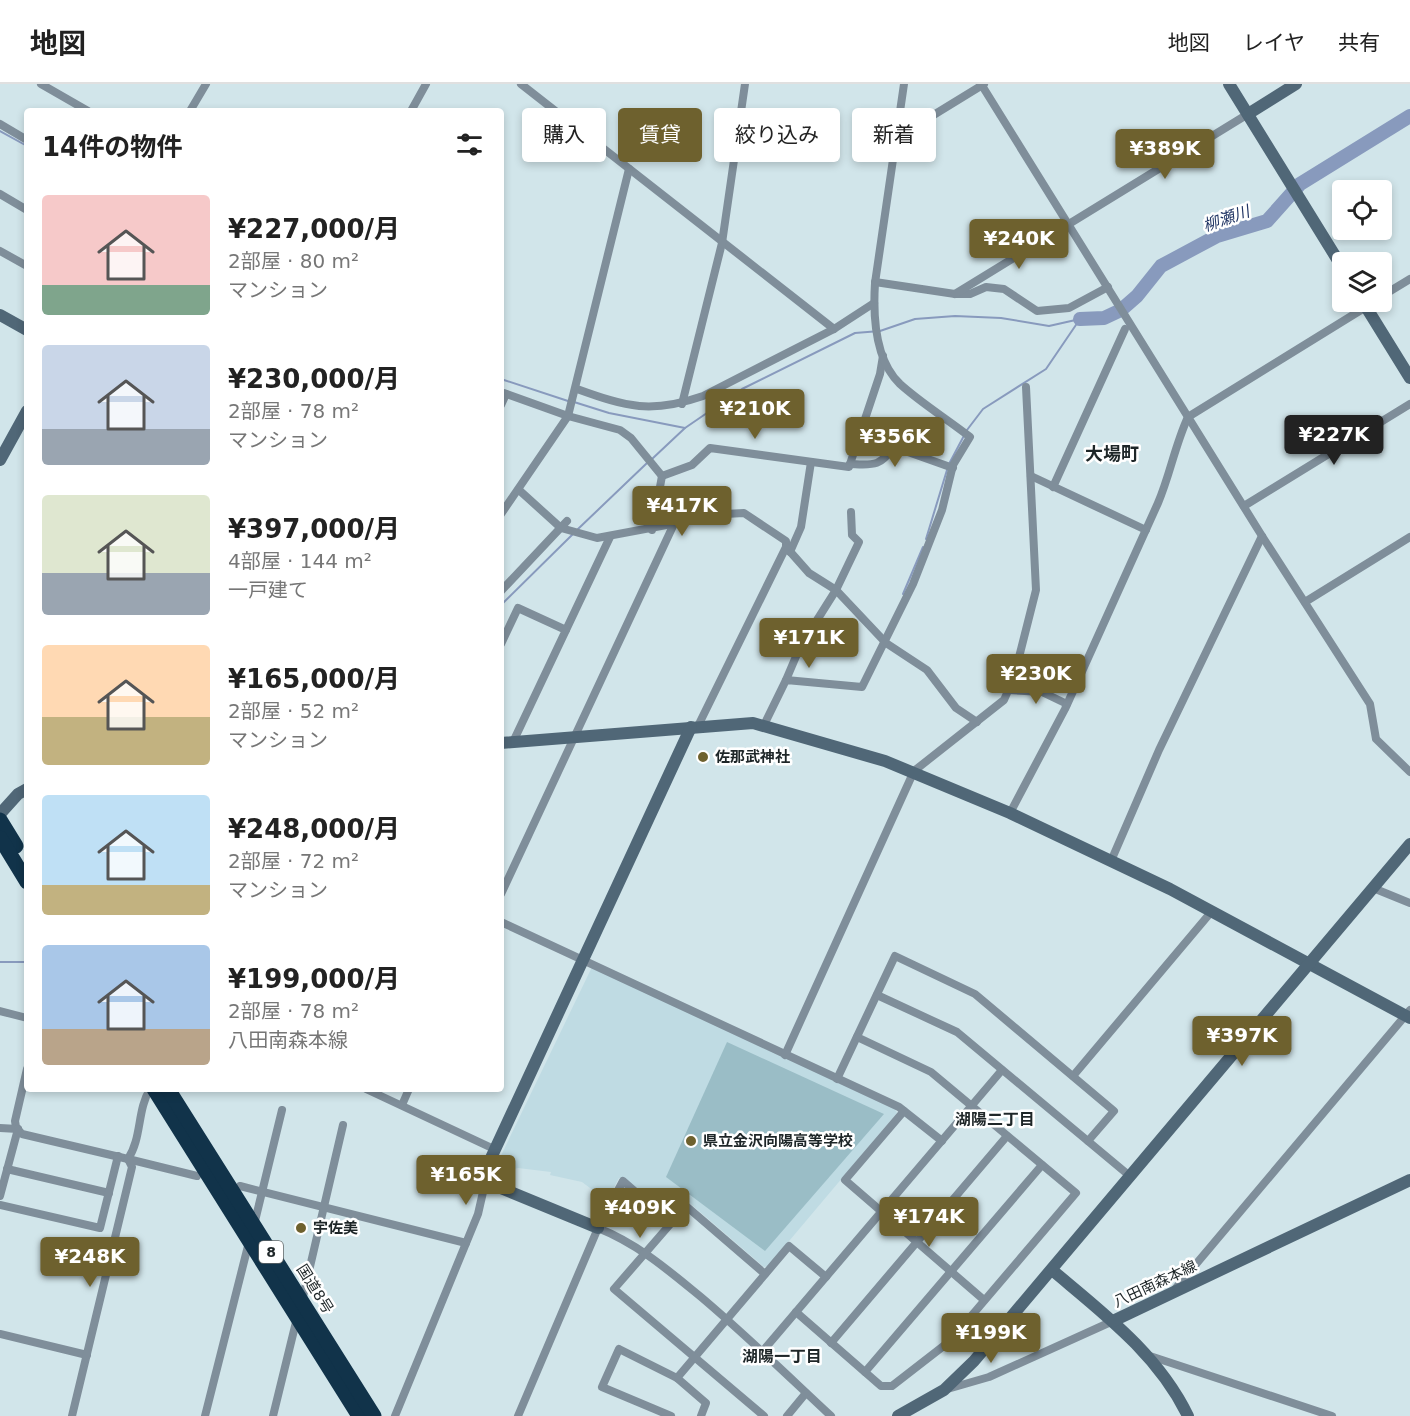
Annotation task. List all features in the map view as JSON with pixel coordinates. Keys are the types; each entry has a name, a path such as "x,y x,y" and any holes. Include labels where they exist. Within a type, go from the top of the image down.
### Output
{"highway":[{"path":"0,820 24,858"},
{"path":"0,838 24,877"},
{"name":"国道8号","path":"154,1092 359,1416"},
{"name":"国道8号","path":"170,1092 374,1416"}],"street":[{"path":"41,84 83,108"},
{"path":"192,108 206,84"},
{"path":"413,108 426,84"},
{"path":"682,404 723,243 745,84"},
{"path":"900,108 904,84"},
{"path":"936,113 982,84 1109,288 1128,326 1370,704 1376,739 1410,772"},
{"path":"1229,84 1333,252"},
{"path":"955,294 1296,84"},
{"path":"524,85 834,329"},
{"path":"0,124 24,138"},
{"path":"850,464 880,374 882,354 874,308 875,282 892,162"},
{"path":"504,510 568,414 576,392 629,169"},
{"path":"0,194 24,208"},
{"path":"0,251 24,264"},
{"path":"1392,291 1410,279"},
{"path":"875,282 955,294 970,294 986,287 1004,289 1026,306 1037,311 1069,308 1109,288"},
{"path":"576,392 641,407 663,408 682,404 704,396 874,308"},
{"path":"1010,813 1067,704 1146,530 1168,479 1176,442 1188,417 1354,312"},
{"path":"1373,312 1410,378"},
{"path":"0,315 24,328"},
{"path":"1053,487 1128,326"},
{"path":"786,680 862,687 913,585 942,510 950,466 970,437 898,382 882,354"},
{"path":"786,1055 914,771 1004,700 1009,690 1036,590 1026,387"},
{"path":"504,393 620,430 640,447 661,474 652,530"},
{"path":"1244,506 1410,404"},
{"path":"0,460 24,416"},
{"path":"661,474 692,465 710,448 849,467 850,464 875,465 884,460 894,447 950,466"},
{"path":"395,1416 478,1214 486,1179 485,1171 494,1149 695,727 801,527 811,462"},
{"path":"1031,476 1146,530"},
{"path":"519,490 564,526 597,538 652,530 725,514 744,513 786,541 788,549 808,573 836,590 886,643 927,670 956,708 977,722"},
{"path":"764,725 814,621 836,590 859,542 852,535 851,512"},
{"path":"504,588 564,526"},
{"path":"504,888 673,526"},
{"path":"1111,861 1159,750 1262,536"},
{"path":"507,742 566,630 610,537"},
{"path":"1305,602 1410,537"},
{"path":"504,638 518,608 566,630"},
{"path":"1009,690 1042,692 1067,704"},
{"path":"507,742 695,727 764,725 914,771 1010,813 1212,911 1309,965 1408,1014 1173,1292"},
{"path":"0,813 24,791"},
{"path":"944,1390 974,1361 1052,1270 1410,844"},
{"path":"1373,888 1410,903"},
{"path":"1072,1076 1212,911"},
{"path":"504,923 904,1111 942,1141"},
{"path":"837,1079 896,956 975,994 1114,1111 1088,1141"},
{"path":"877,995 957,1032 1131,1177"},
{"path":"0,1011 24,1017"},
{"path":"796,1312 881,1386 892,1386 950,1341 1076,1193 931,1072 857,1037"},
{"path":"762,1352 1002,1070"},
{"path":"24,1082 15,1121 22,1134 197,1176"},
{"path":"128,1159 134,1151 145,1098 150,1092"},
{"path":"372,1092 494,1149"},
{"path":"402,1106 408,1092"},
{"path":"254,1225 282,1110"},
{"path":"904,1111 844,1180 984,1300"},
{"path":"302,1301 343,1125"},
{"path":"0,1128 18,1129"},
{"path":"0,1196 18,1129"},
{"path":"831,1342 1007,1136"},
{"path":"0,1205 100,1228 118,1156"},
{"path":"72,1416 132,1167 128,1159"},
{"path":"865,1372 1042,1165"},
{"path":"7,1169 109,1193"},
{"path":"486,1179 496,1186 624,1238 646,1252 727,1319 831,1416"},
{"name":"八田南森本線","path":"1052,1270 1113,1321 1410,1180"},
{"path":"518,1416 598,1228 623,1181 671,1223"},
{"path":"240,1186 466,1243"},
{"path":"764,1416 614,1289 686,1206 765,1274"},
{"path":"205,1416 250,1241"},
{"path":"677,1378 789,1245 826,1277"},
{"path":"273,1416 297,1317"},
{"path":"898,1416 944,1390 989,1377 1113,1321 1150,1356 1188,1416"},
{"path":"0,1334 87,1355"},
{"path":"671,1416 656,1413 602,1388 619,1349 677,1378 706,1403 701,1416"},
{"path":"1150,1356 1332,1416"},
{"path":"787,1416 806,1393"}],"shaded area":[{"name":"県立金沢向陽高等学校","path":"592,967 895,1109 897,1113 768,1266 764,1267 685,1199 670,1215 665,1215 624,1178 619,1178 610,1195 594,1191 582,1182 550,1175 551,1172 518,1168 497,1173 495,1168"},
{"path":"727,1042 884,1114 765,1251 666,1177"}],"waterway":[{"name":"柳瀬川","path":"1080,319 1104,318 1121,310 1137,296 1161,266 1217,236 1267,221 1300,184 1410,116"},
{"path":"0,131 24,144"},
{"path":"652,459 685,428 742,389 855,333 880,331 915,319 955,316 1001,318 1049,326 1080,319"},
{"path":"949,464 967,430 983,409 1046,369 1080,319"},
{"path":"504,380 568,401"},
{"path":"574,402 609,413 685,428"},
{"path":"578,529 647,463"},
{"path":"926,539 947,470"},
{"path":"504,602 574,533"},
{"path":"903,594 923,547"},
{"path":"0,962 24,962"}],"place":[{"name":"佐那武神社","path":"703,757"},
{"name":"県立金沢向陽高等学校","path":"691,1141"},
{"name":"宇佐美","path":"301,1228"}],"district":[{"name":"大場町","path":"1112,454"},
{"name":"湖陽二丁目","path":"995,1119"},
{"name":"湖陽一丁目","path":"782,1356"}]}
